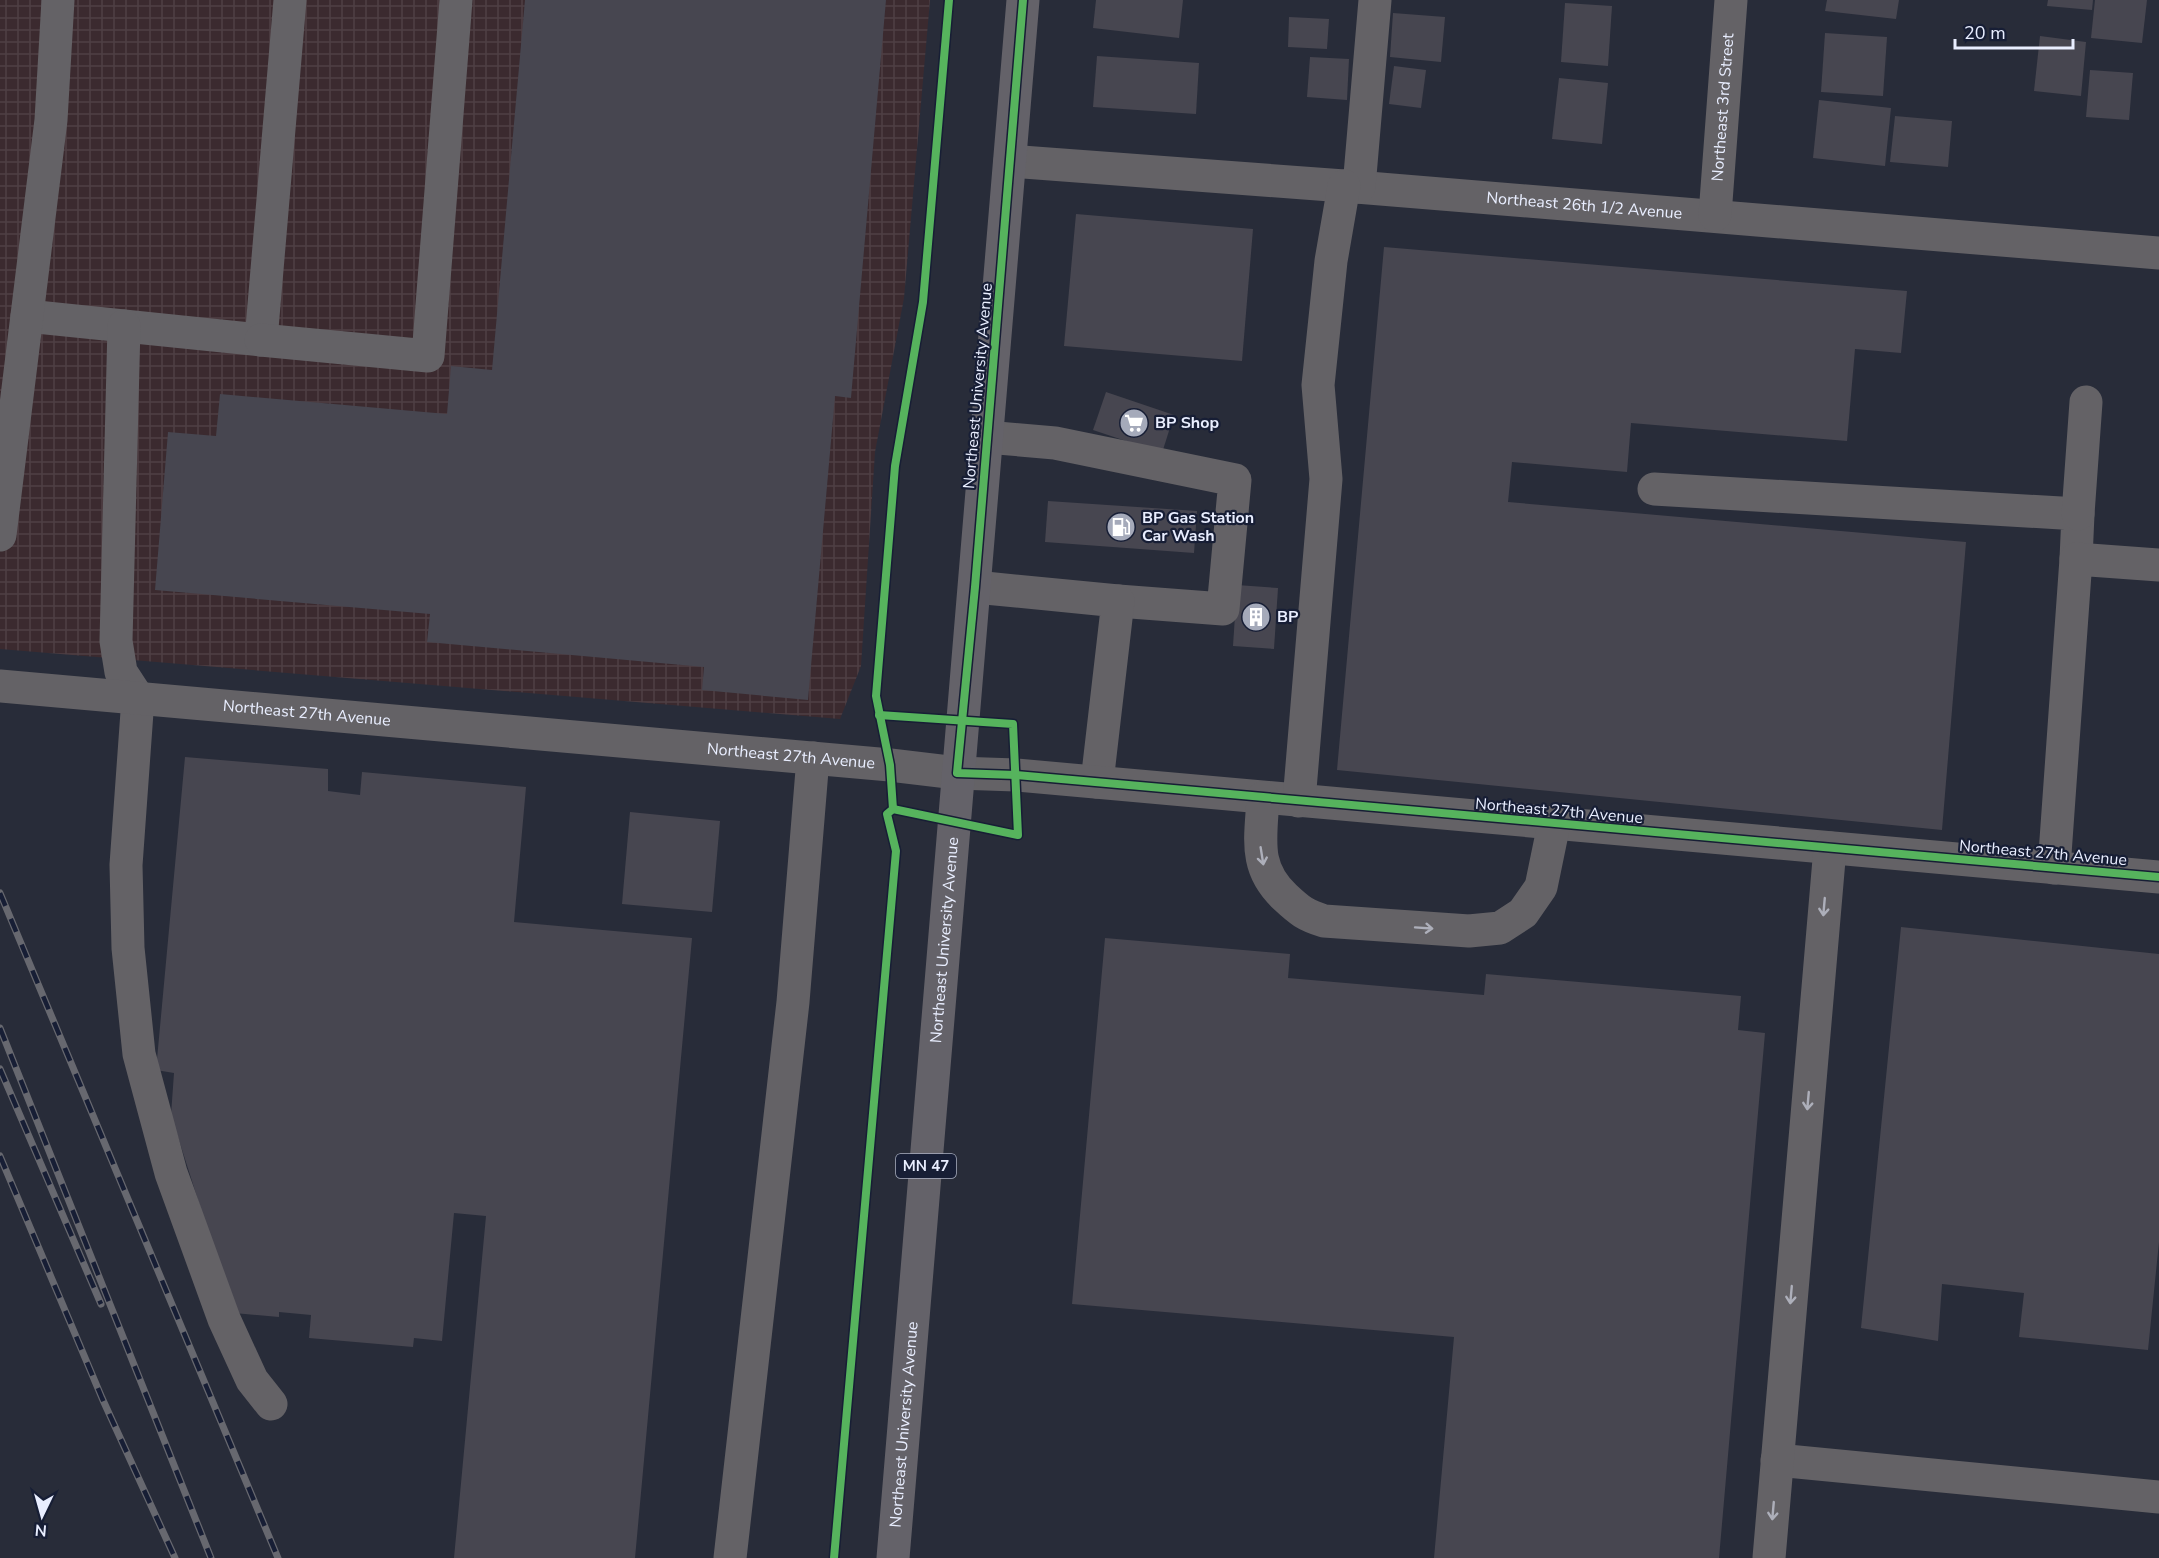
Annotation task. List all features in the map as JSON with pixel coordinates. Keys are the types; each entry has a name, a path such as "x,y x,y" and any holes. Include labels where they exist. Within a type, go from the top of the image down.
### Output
{"main road":[{"name":"Northeast University Avenue","path":"893,1558 1023,0"}],"street":[{"path":"0,535 51,120 58,0"},
{"path":"261,339 290,0"},
{"path":"27,316 428,356 456,0"},
{"path":"1299,801 1326,479 1318,385 1331,261 1352,186 1375,0"},
{"name":"Northeast 3rd Street","path":"1715,216 1731,0"},
{"name":"Northeast 26th 1/2 Avenue","path":"1010,161 1352,186 2159,253"},
{"path":"124,326 116,641 121,672 138,698 126,865 128,948 138,1054 171,1173 224,1319 252,1380 271,1404"},
{"path":"2054,868 2086,402"},
{"path":"975,587 1223,609 1235,480 1055,443 987,437"},
{"path":"1654,489 2078,514"},
{"path":"2076,559 2159,566"},
{"path":"1096,782 1118,601"},
{"name":"Northeast 27th Avenue","path":"0,686 813,758 957,773 1016,775 2159,877"},
{"path":"730,1558 791,1014 813,758"},
{"path":"1263,798 1260,846 1264,868 1274,886 1304,915 1324,921 1469,931 1500,928 1523,914 1541,887 1554,824"},
{"path":"1769,1558 1830,848"},
{"path":"1777,1460 2159,1497"}],"shaded area":[{"path":"0,0 930,0 904,298 875,452 861,666 840,719 0,649"}],"building":[{"path":"525,0 886,0 851,398 835,396 808,700 702,690 704,667 427,642 430,614 155,590 168,432 216,436 220,394 447,414 451,366 492,370"},
{"path":"1096,0 1183,0 1179,38 1093,28"},
{"path":"1827,0 1899,0 1896,19 1825,11"},
{"path":"2048,0 2093,0 2092,10 2047,6"},
{"path":"2095,0 2147,0 2142,43 2091,38"},
{"path":"1565,3 1612,6 1608,66 1561,62"},
{"path":"1393,13 1445,17 1441,62 1390,57"},
{"path":"1289,17 1329,19 1327,49 1288,47"},
{"path":"1825,33 1887,37 1883,96 1821,92"},
{"path":"2040,36 2086,42 2081,96 2034,91"},
{"path":"1097,56 1199,63 1196,114 1093,107"},
{"path":"1310,57 1349,59 1347,100 1307,97"},
{"path":"1394,66 1426,70 1421,108 1389,104"},
{"path":"2090,70 2133,73 2129,120 2086,117"},
{"path":"1559,78 1608,83 1602,144 1552,139"},
{"path":"1819,100 1891,108 1885,166 1813,158"},
{"path":"1895,116 1952,121 1948,167 1890,162"},
{"path":"1076,214 1253,229 1242,361 1064,346"},
{"path":"1384,247 1907,291 1901,353 1855,349 1847,441 1631,423 1627,472 1512,462 1508,502 1966,542 1942,830 1337,770"},
{"name":"BP Shop","path":"1106,392 1174,415 1162,453 1093,430"},
{"name":"BP Gas Station Car Wash","path":"1048,501 1197,511 1194,553 1045,542"},
{"name":"BP","path":"1237,585 1278,588 1274,649 1233,646"},
{"path":"185,757 328,769 328,791 360,795 362,772 526,787 514,922 692,938 635,1558 454,1558 486,1216 454,1213 442,1341 414,1338 413,1347 309,1338 311,1315 279,1312 279,1317 234,1313 171,1115 174,1073 156,1070"},
{"path":"630,812 720,821 712,912 622,904"},
{"path":"1901,927 2159,954 2159,1242 2148,1350 2019,1337 2024,1293 1942,1284 1938,1341 1861,1328"},
{"path":"1105,938 1290,954 1288,978 1484,995 1486,974 1741,996 1738,1030 1765,1033 1719,1558 1434,1558 1454,1337 1072,1304"}],"railway":[{"path":"0,893 278,1558"},
{"path":"0,1028 211,1558"},
{"path":"0,1069 101,1304"},
{"path":"0,1156 102,1398 175,1558"}],"cycle path":[{"path":"834,1558 896,851 887,814 893,809 890,765 876,696 895,466 923,302 949,0"},
{"path":"1023,0 975,587 957,773 1016,775 2159,877"},
{"path":"879,715 1013,724 1018,835 893,809"}],"place":[{"name":"BP Shop","path":"1134,423"},
{"name":"BP Gas Station Car Wash","path":"1121,527"},
{"name":"BP","path":"1256,617"}]}
